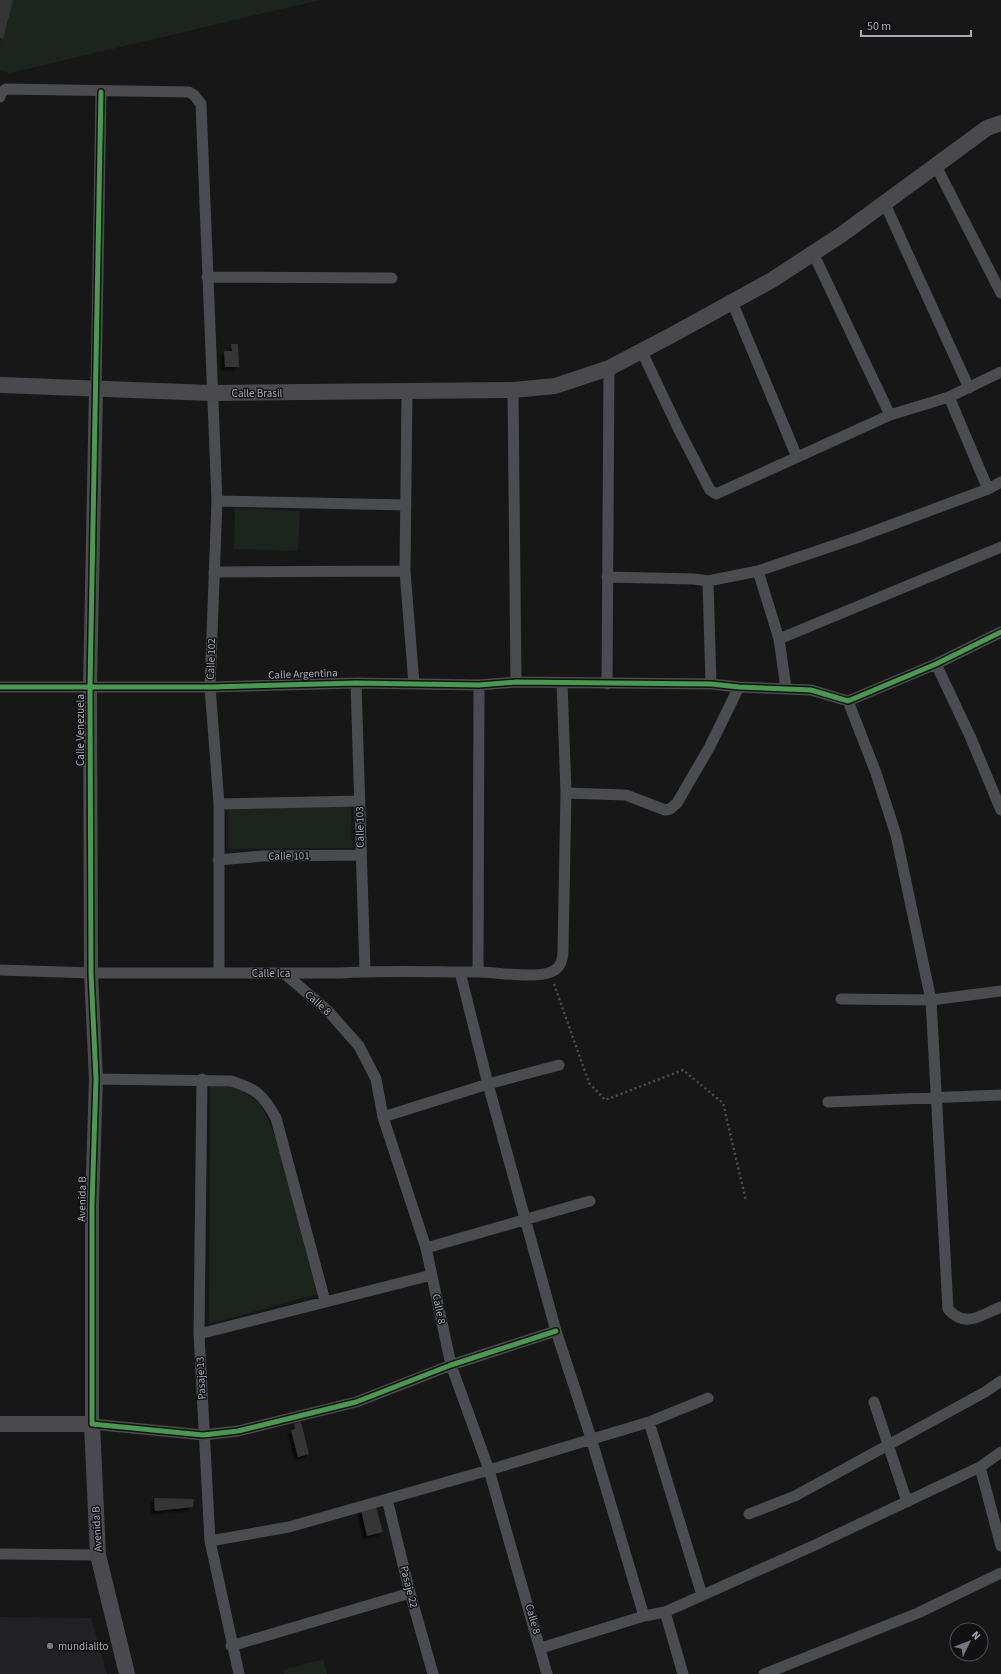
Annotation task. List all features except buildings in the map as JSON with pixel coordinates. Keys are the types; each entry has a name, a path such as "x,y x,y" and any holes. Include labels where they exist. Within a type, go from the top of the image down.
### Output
{"main road":[{"name":"Calle Brasil","path":"0,385 96,390 212,393 513,390 556,386 609,368 642,352 772,280 884,204 987,128 1001,123"},
{"path":"0,1424 92,1424"},
{"name":"Avenida B","path":"92,1424 98,1555 127,1674"}],"street":[{"name":"Calle 102","path":"0,97 1,93 6,88 100,92 189,92 194,95 201,104 217,501 210,687 219,804 219,972"},
{"path":"96,390 100,92"},
{"path":"936,166 1001,293"},
{"path":"884,204 969,388"},
{"path":"813,253 890,415"},
{"path":"207,277 392,278"},
{"path":"732,302 797,457"},
{"path":"642,352 679,430 710,490 716,494 890,415 949,397 1001,372"},
{"path":"607,684 609,368"},
{"name":"Calle Venezuela","path":"91,973 90,687 96,390"},
{"path":"513,390 516,682"},
{"path":"407,392 405,571 414,684"},
{"path":"949,397 988,489"},
{"path":"607,578 694,579 708,581 758,571 856,538 988,489 1001,482"},
{"path":"217,501 406,505"},
{"path":"779,639 1001,547"},
{"path":"214,572 405,571"},
{"path":"758,571 779,639 786,688"},
{"path":"708,581 711,684"},
{"path":"1001,632 936,664 848,701 876,773 896,835 931,1000 948,1309 962,1320 969,1320 1001,1307"},
{"path":"936,664 970,736 1001,810"},
{"name":"Calle Argentina","path":"0,687 210,687 356,683 479,685 516,682 711,684 739,687 811,690 848,701"},
{"name":"Calle 103","path":"356,683 365,971"},
{"path":"546,974 558,968 562,961 566,793 562,683"},
{"path":"478,972 479,685"},
{"path":"566,793 626,795 665,810 670,809 678,803 709,748 739,687"},
{"path":"219,804 360,801"},
{"name":"Calle 101","path":"218,860 263,856 361,855"},
{"name":"Calle Ica","path":"0,970 91,973 284,973 365,971 546,974"},
{"path":"460,972 488,1084 556,1331 591,1438 644,1616"},
{"name":"Avenida B","path":"91,973 96,1079 92,1205 92,1424"},
{"name":"Calle 8","path":"284,973 329,1012 359,1046 376,1079 383,1117 426,1248 451,1365 489,1470 541,1648 547,1674"},
{"path":"841,1000 931,1000 1001,991"},
{"path":"383,1117 488,1084 559,1065"},
{"path":"96,1079 202,1079 232,1081 247,1086 265,1098 276,1118 325,1301"},
{"name":"Pasaje 13","path":"202,1079 199,1334 203,1435 210,1541 239,1674"},
{"path":"828,1102 1001,1095"},
{"path":"426,1248 526,1218 590,1201"},
{"path":"199,1334 432,1275"},
{"path":"92,1424 203,1435 238,1431 356,1402 451,1365 556,1331"},
{"path":"749,1514 795,1496 985,1392 1001,1381"},
{"path":"210,1541 289,1527 489,1470 591,1438 650,1422 708,1398"},
{"path":"874,1402 907,1502"},
{"path":"650,1422 702,1595"},
{"path":"541,1648 644,1616 665,1612 907,1502 980,1467 1001,1452"},
{"path":"980,1467 1001,1546"},
{"name":"Pasaje 22","path":"387,1499 410,1593 433,1674"},
{"path":"0,1554 98,1555"},
{"path":"764,1674 918,1613 1001,1573"},
{"path":"232,1646 410,1593"},
{"path":"665,1612 682,1674"}],"path":[{"path":"546,974 589,1083 605,1100 683,1070 723,1103 746,1201"}],"shaded area":[{"path":"0,0 320,0 10,73 0,70"},
{"path":"235,508 300,511 298,551 234,549"},
{"path":"228,807 351,807 352,848 228,849"},
{"path":"210,1085 238,1088 260,1103 276,1137 317,1294 209,1324"},
{"name":"mundialito","path":"0,1617 91,1618 107,1674 0,1674"},
{"path":"323,1659 327,1674 284,1674 283,1670"}],"cycle path":[{"path":"101,92 90,687 91,973 96,1079 92,1205 92,1424 203,1435 238,1431 356,1402 451,1365 556,1331"},
{"path":"0,687 211,687 356,683 479,685 516,682 711,684 739,687 811,690 848,701 936,664 1001,632"}],"place":[{"name":"mundialito","path":"50,1646"}]}
